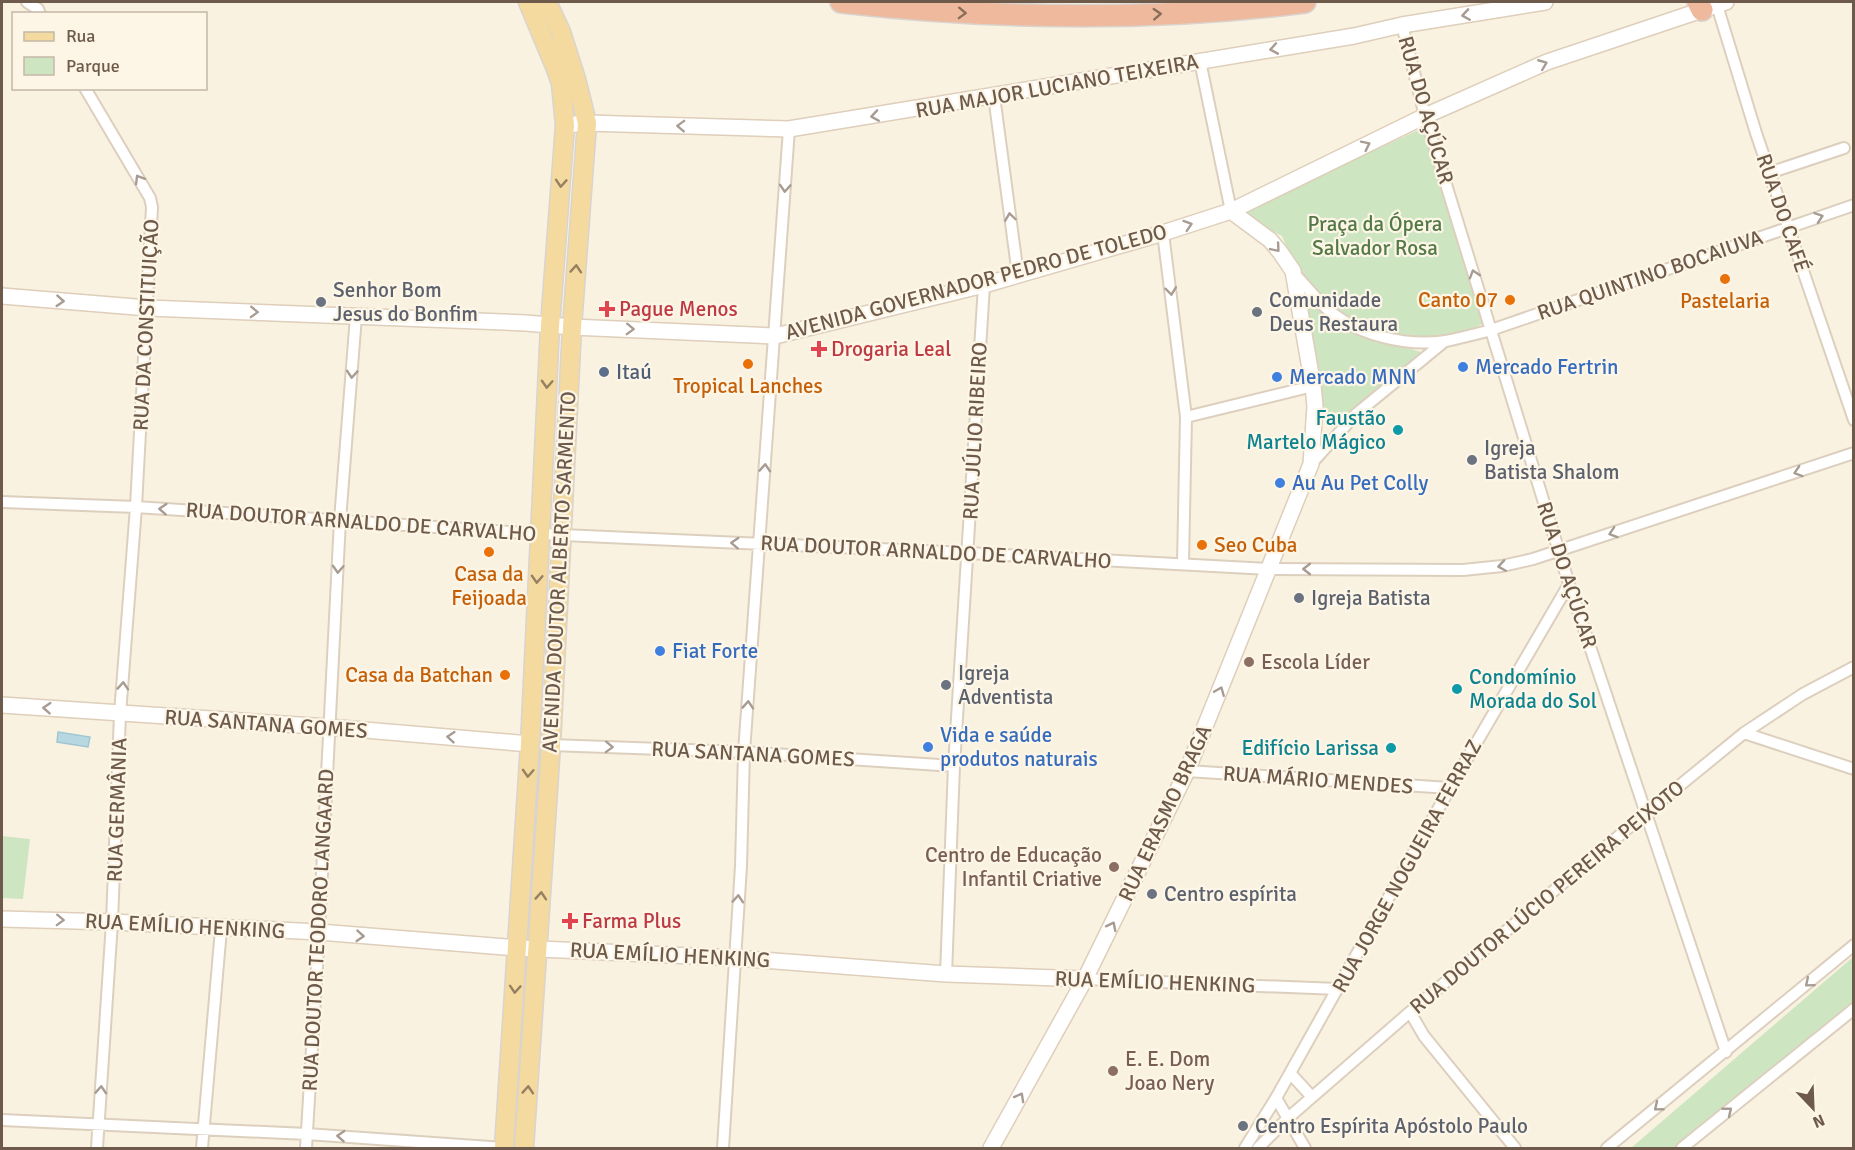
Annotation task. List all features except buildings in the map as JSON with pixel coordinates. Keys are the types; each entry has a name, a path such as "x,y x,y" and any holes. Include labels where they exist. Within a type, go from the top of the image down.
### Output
{"highway":[{"path":"841,2 944,12 1055,16 1125,16 1204,12 1305,2"}],"main road":[{"name":"AVENIDA DOUTOR ALBERTO SARMENTO","path":"524,1149 551,745 572,327 587,123 576,80 552,34 528,2"},
{"name":"AVENIDA DOUTOR ALBERTO SARMENTO","path":"504,1148 530,744 550,326 565,125 561,84 547,2"},
{"name":"RUA MAJOR LUCIANO TEIXEIRA","path":"565,125 587,123 789,129 1200,62 1354,36 1402,25 1545,2"},
{"name":"AVENIDA GOVERNADOR PEDRO DE TOLEDO","path":"2,296 148,308 775,336 984,285 1231,211 1425,116 1547,62 1712,4"},
{"name":"RUA ERASMO BRAGA","path":"991,1149 1086,979 1187,771 1311,464 1315,406 1293,271 1270,240 1231,211"},
{"name":"RUA SANTANA GOMES","path":"2,705 329,727 530,744"},
{"name":"RUA EMÍLIO HENKING","path":"2,918 319,933 518,948 735,958 946,974 1086,979"}],"street":[{"path":"27,2 39,12"},
{"name":"RUA DO CAFÉ","path":"1712,4 1854,420"},
{"name":"RUA DO AÇÚCAR","path":"1402,25 1425,116 1558,550 1726,1052"},
{"path":"1200,62 1231,211"},
{"name":"RUA DA CONSTITUIÇÃO","path":"86,90 151,201 148,308 136,507"},
{"path":"994,96 1018,274"},
{"path":"723,1149 741,866 744,752 789,129"},
{"path":"1769,173 1844,148"},
{"name":"RUA QUINTINO BOCAIUVA","path":"1444,341 1491,330 1854,205"},
{"path":"1163,233 1186,417 1183,563"},
{"name":"RUA ERASMO BRAGA","path":"1293,271 1325,307 1355,328 1378,336 1400,340 1444,341"},
{"name":"RUA JÚLIO RIBEIRO","path":"946,974 954,766 984,285"},
{"name":"RUA DOUTOR TEODORO LANGAARD","path":"306,1149 340,520 357,316"},
{"name":"RUA ERASMO BRAGA","path":"1311,464 1356,414 1444,341"},
{"path":"1186,417 1313,386"},
{"name":"RUA DOUTOR ARNALDO DE CARVALHO","path":"2,502 136,507 540,534 1183,563 1269,569 1473,569 1519,563 1854,453"},
{"name":"RUA GERMÂNIA","path":"97,1149 112,922 120,714 136,507"},
{"name":"RUA JORGE NOGUEIRA FERRAZ","path":"1245,1149 1569,584"},
{"name":"RUA DOUTOR LÚCIO PEREIRA PEIXOTO","path":"1258,1149 1288,1118 1410,1012 1744,733 1803,694 1854,667"},
{"path":"1744,733 1854,769"},
{"name":"RUA SANTANA GOMES","path":"551,745 744,752 954,766"},
{"name":"RUA MÁRIO MENDES","path":"1187,771 1450,788"},
{"path":"202,1149 221,929"},
{"path":"1607,1149 1854,945"},
{"name":"RUA EMÍLIO HENKING","path":"1086,979 1338,989"},
{"path":"1682,1149 1854,1009"},
{"path":"1410,1012 1424,1036 1515,1148"},
{"path":"1290,1073 1312,1097"},
{"path":"1276,1098 1305,1149"},
{"path":"2,1120 307,1134 504,1148"}],"green space":[{"name":"Praça da Ópera Salvador Rosa","path":"1423,128 1484,323 1463,334 1439,338 1378,333 1343,313 1309,283 1295,267 1282,236 1237,213"},
{"path":"1304,295 1334,323 1376,339 1421,352 1345,420 1322,414"},
{"path":"2,836 30,839 23,899 2,898"},
{"path":"1853,957 1853,1002 1679,1148 1631,1148"}],"water":[{"path":"58,732 90,737 88,747 57,742"}],"place":[{"name":"Pastelaria","path":"1725,279"},
{"name":"Canto 07","path":"1510,300"},
{"name":"Senhor Bom Jesus do Bonfim","path":"321,302"},
{"name":"Pague Menos","path":"607,309"},
{"name":"Comunidade Deus Restaura","path":"1257,312"},
{"name":"Drogaria Leal","path":"819,349"},
{"name":"Tropical Lanches","path":"748,364"},
{"name":"Mercado Fertrin","path":"1463,367"},
{"name":"Itaú","path":"604,372"},
{"name":"Mercado MNN","path":"1277,377"},
{"name":"Faustão Martelo Mágico","path":"1398,430"},
{"name":"Igreja Batista Shalom","path":"1472,460"},
{"name":"Au Au Pet Colly","path":"1280,483"},
{"name":"Seo Cuba","path":"1202,545"},
{"name":"Casa da Feijoada","path":"489,552"},
{"name":"Igreja Batista","path":"1299,598"},
{"name":"Fiat Forte","path":"660,651"},
{"name":"Escola Líder","path":"1249,662"},
{"name":"Casa da Batchan","path":"505,675"},
{"name":"Igreja Adventista","path":"946,685"},
{"name":"Condomínio Morada do Sol","path":"1457,689"},
{"name":"Vida e saúde produtos naturais","path":"928,747"},
{"name":"Edifício Larissa","path":"1391,748"},
{"name":"Centro de Educação Infantil Criative","path":"1114,867"},
{"name":"Centro espírita","path":"1152,894"},
{"name":"Farma Plus","path":"570,921"},
{"name":"E. E. Dom Joao Nery","path":"1113,1071"},
{"name":"Centro Espírita Apóstolo Paulo","path":"1243,1126"}]}
